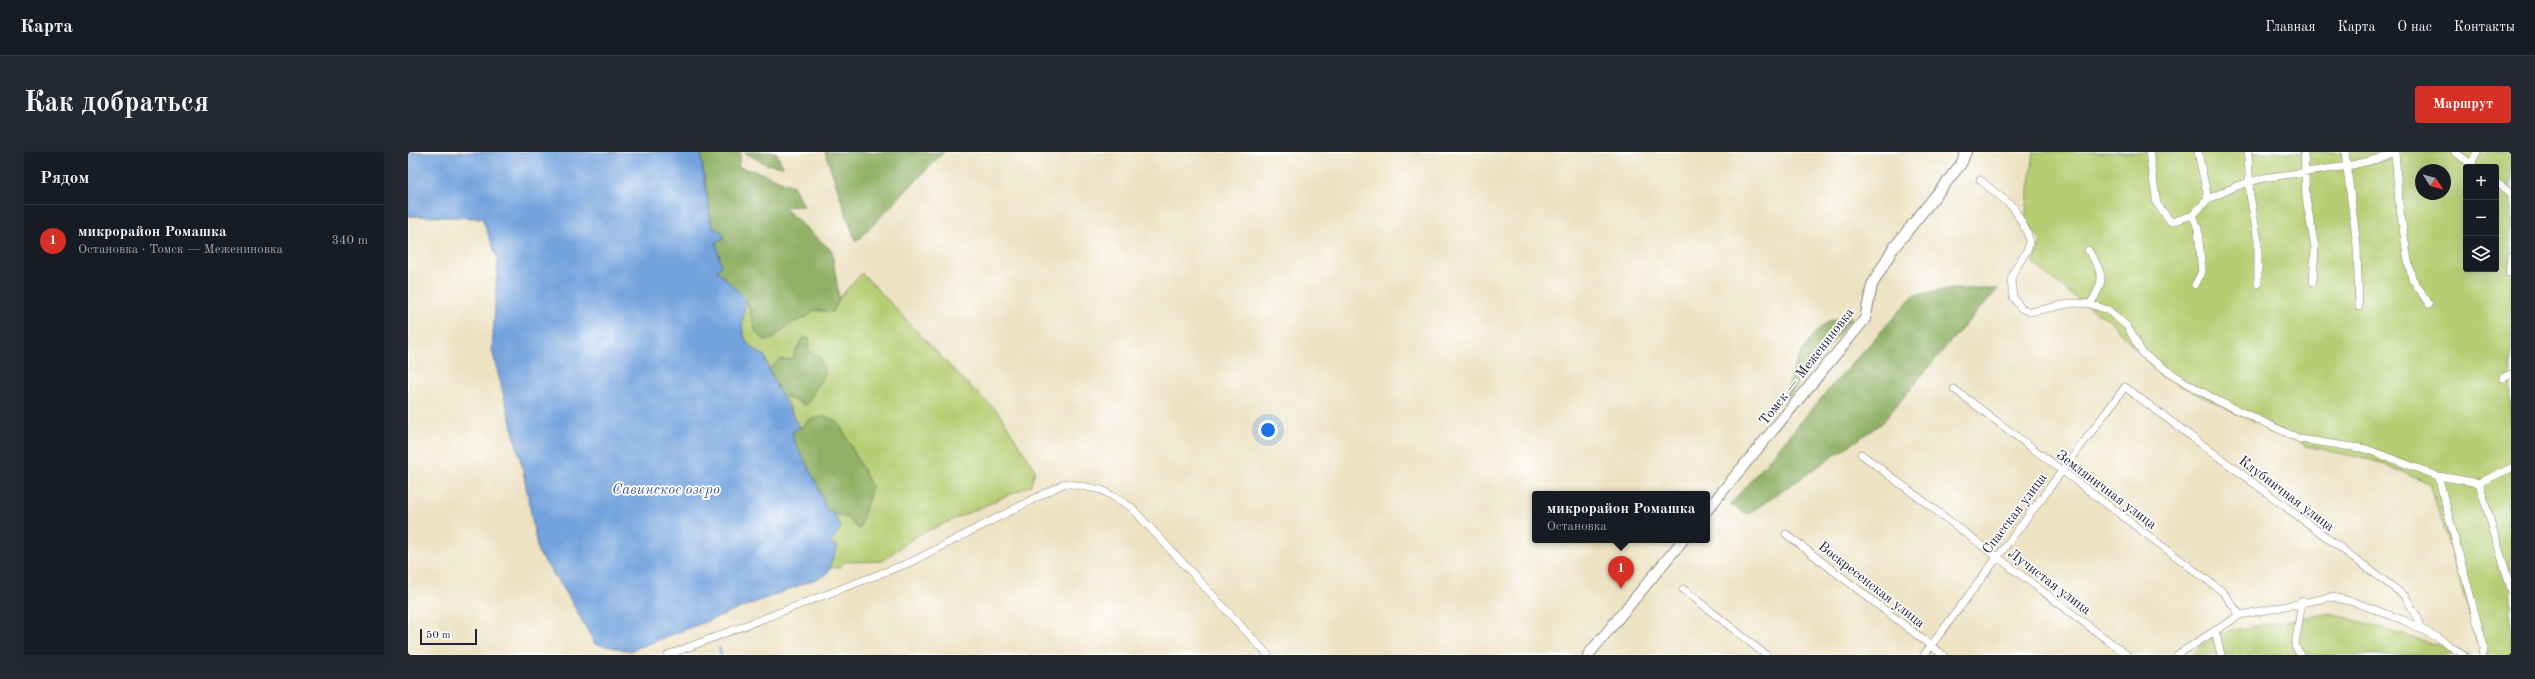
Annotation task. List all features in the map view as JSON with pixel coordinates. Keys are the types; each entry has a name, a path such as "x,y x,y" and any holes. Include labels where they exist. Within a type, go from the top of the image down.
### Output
{"street":[{"name":"Томск — Межениновка","path":"1710,506 1864,319 1872,285 1892,250 1960,164 1966,152"},
{"path":"2149,152 2157,204 2171,222 2193,215 2208,199 2251,182 2348,166 2381,158 2395,152 2399,203 2408,261 2412,278 2429,304"},
{"path":"2198,152 2208,199"},
{"path":"2248,152 2251,182 2250,195 2258,241 2258,284"},
{"path":"2304,152 2306,198 2315,248 2313,282"},
{"path":"2346,152 2357,246 2359,307"},
{"path":"2455,152 2472,164"},
{"path":"2473,164 2477,152"},
{"path":"1980,180 2013,207 2027,232 2028,249 2015,269 2011,280 2013,297 2021,308 2030,312 2074,303 2090,304 2108,310 2126,326 2144,354 2218,401 2300,439 2366,449 2438,476 2479,483 2511,468"},
{"path":"2499,184 2511,193"},
{"path":"2193,215 2198,229 2202,272 2195,285"},
{"path":"2088,250 2103,277 2102,286 2090,304"},
{"path":"2509,273 2511,257"},
{"path":"2503,378 2511,374"},
{"name":"Спасская улица","path":"1924,655 2125,387"},
{"name":"Клубничная улица","path":"2125,387 2405,596 2418,618 2420,629"},
{"name":"Земляничная улица","path":"1954,389 2223,592 2240,615"},
{"name":"Лучистая улица","path":"1862,454 2127,655"},
{"path":"2438,476 2484,647 2483,655"},
{"path":"668,655 911,562 1065,483 1102,490 1131,507 1268,655"},
{"path":"2479,483 2511,590"},
{"name":"Воскресенская улица","path":"1786,534 1942,655"},
{"path":"1588,655 1681,543"},
{"path":"1683,589 1766,655"},
{"path":"2177,655 2240,615 2302,601 2332,597 2354,602 2420,629 2439,638 2463,655"},
{"path":"2301,655 2295,646 2302,601"},
{"path":"2215,630 2221,655"}],"green space":[{"path":"703,152 741,152 738,167 758,172 793,186 804,206 783,207 832,251 839,298 833,312 813,310 807,317 790,324 772,339 764,340 756,332 746,299 717,271 720,257 716,249 716,242 723,239 712,227 701,157"},
{"path":"744,152 776,152 783,167 766,164"},
{"path":"825,152 944,152 856,242"},
{"path":"2034,152 2511,152 2511,655 2482,655 2430,483 2375,461 2307,446 2161,377 2110,321 2076,298 2034,264 2041,240 2025,220"},
{"path":"862,273 960,377 999,413 1035,470 1031,485 916,536 882,561 845,562 839,568 831,567 830,564 838,547 830,543 841,527 834,514 848,518 859,530 811,419 800,428 784,396 806,405 808,349 803,337 792,359 780,360 769,369 765,356 756,351 745,339 742,326 746,299 756,332 772,339 790,324 807,317 813,310 833,312 839,298"},
{"path":"1955,289 1998,289 1948,344 1882,423 1748,514 1730,505 1829,389 1914,295"},
{"path":"1852,317 1785,400 1795,367 1806,345 1813,336 1830,321"},
{"path":"803,337 810,339 808,349 820,357 825,373 806,405 778,392 777,385 769,369 780,360 792,359"},
{"path":"825,416 839,423 872,487 859,530 848,518 826,510 817,484 792,437 794,429 800,428 811,419"},
{"path":"2331,613 2470,655 2191,655 2217,633"}],"water":[{"name":"Савинское озеро","path":"408,152 703,152 701,157 712,227 721,231 724,239 716,242 721,266 717,271 746,299 742,326 745,339 756,351 765,356 774,382 800,428 794,430 792,437 817,484 826,510 834,514 841,527 830,543 838,547 830,564 831,567 826,575 630,651 595,644 566,592 538,552 523,470 492,350 498,260 482,218 408,216"}],"waterway":[{"path":"719,648 721,655"}],"place":[{"name":"микрорайон Ромашка","path":"1621,589"}]}
